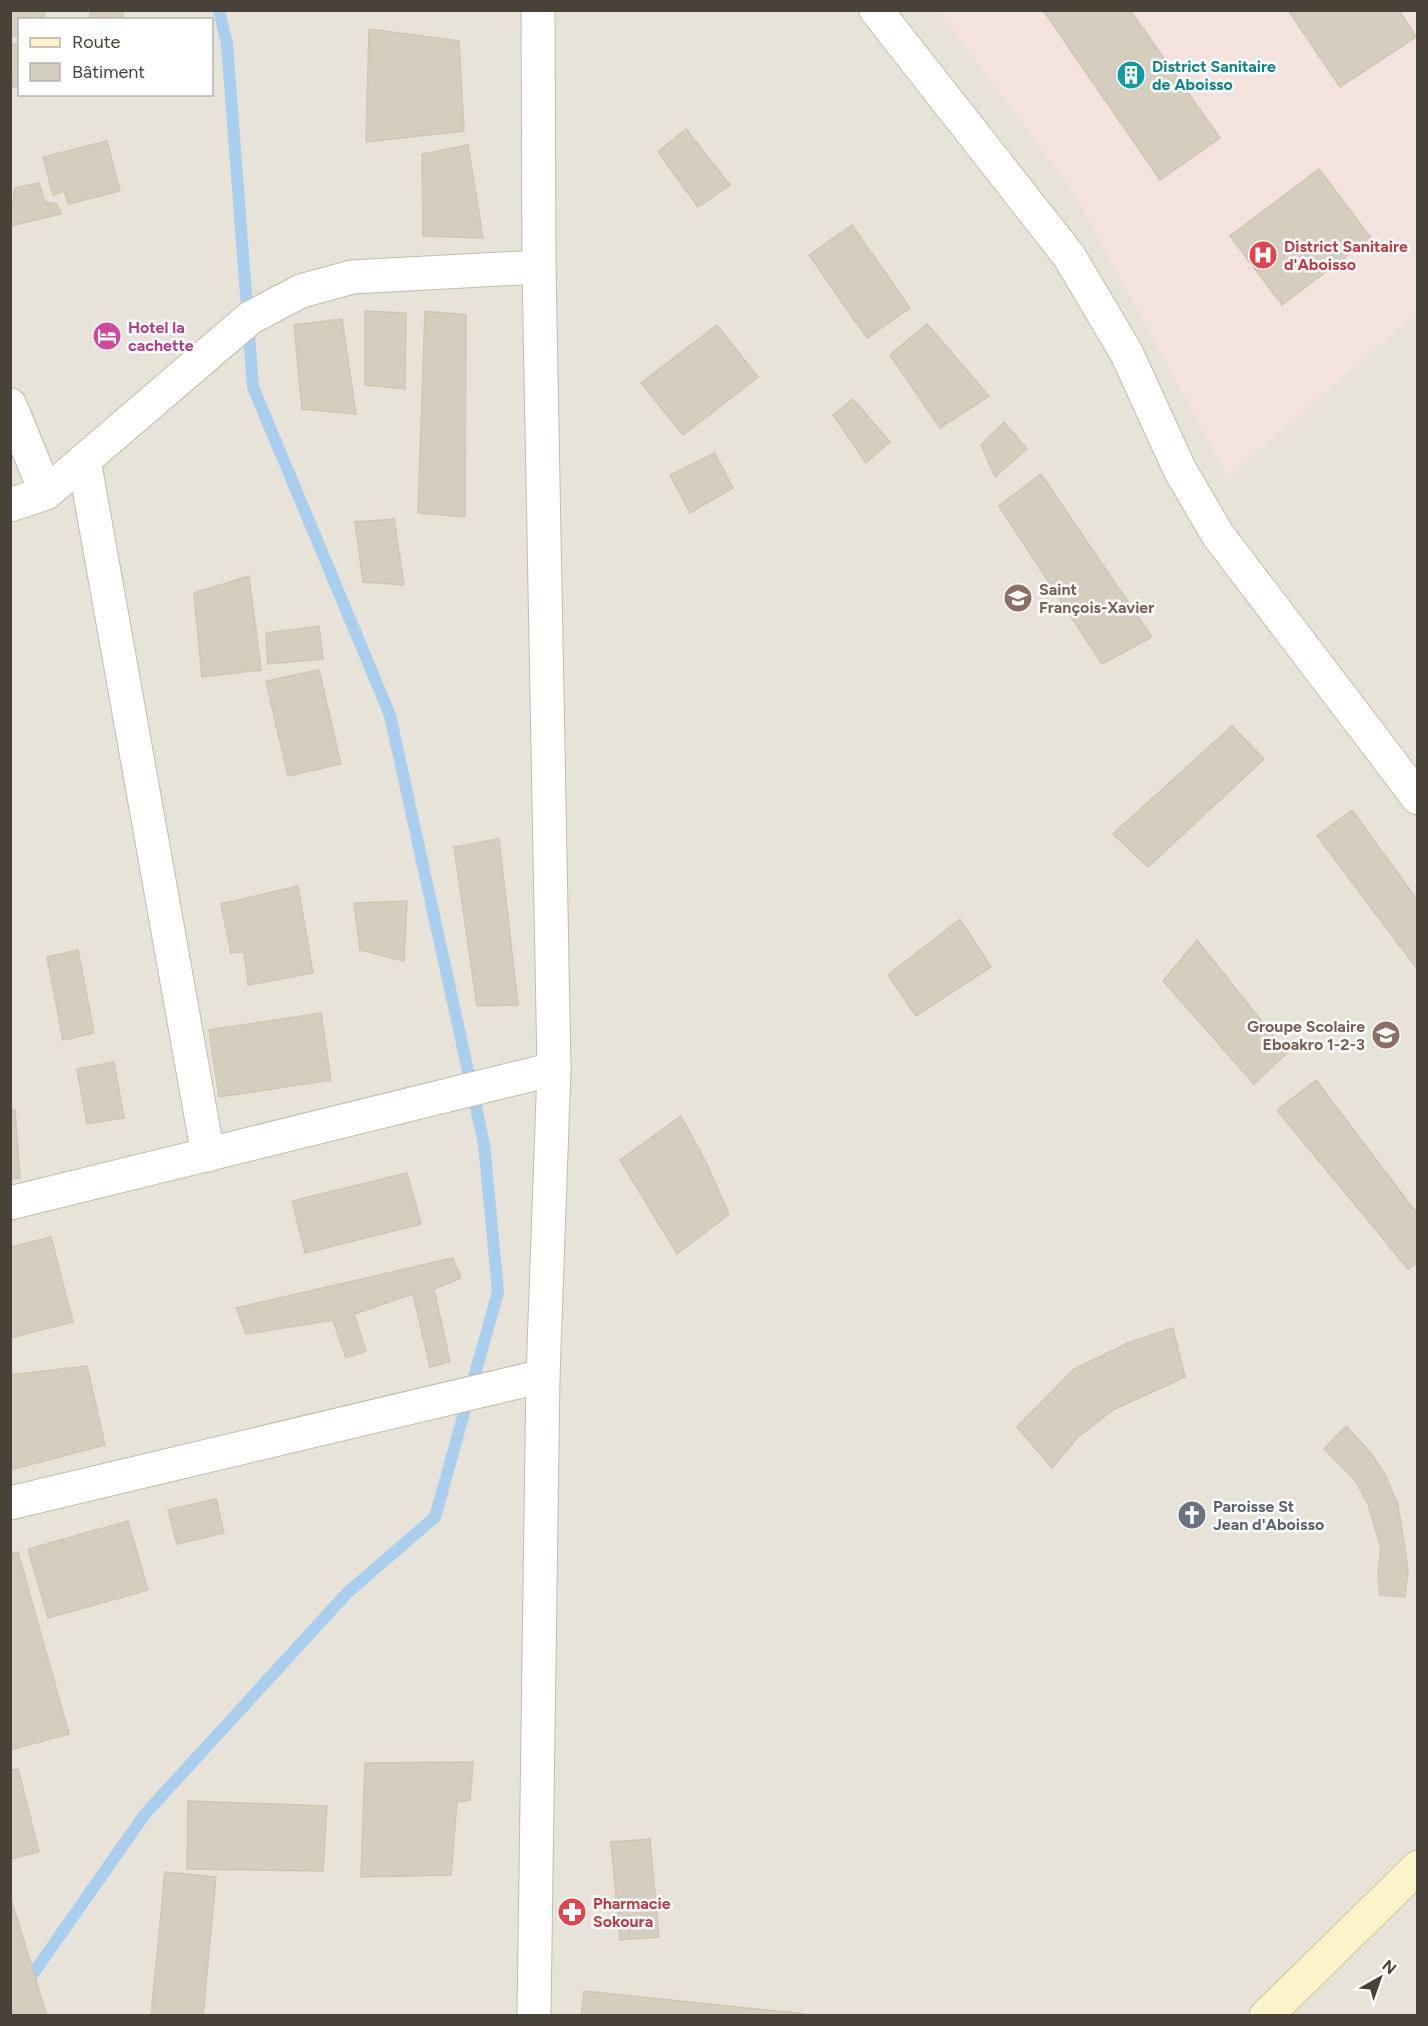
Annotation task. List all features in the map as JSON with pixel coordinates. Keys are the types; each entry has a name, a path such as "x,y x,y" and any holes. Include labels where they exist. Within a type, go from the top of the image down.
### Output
{"main road":[{"path":"1266,2016 1418,1867"}],"street":[{"path":"534,2016 543,1376 554,1069 539,267 538,10"},
{"path":"876,10 1069,256 1126,352 1180,470 1218,535 1418,798"},
{"path":"10,506 46,493 249,318 301,291 352,277 539,267"},
{"path":"10,405 46,493"},
{"path":"84,460 208,1155"},
{"path":"10,1203 554,1069"},
{"path":"10,1503 543,1376"}],"shaded area":[{"path":"11,11 1417,11 1417,2015 11,2015"},
{"name":"District Sanitaire d'Aboisso","path":"939,11 1417,11 1417,314 1228,477 1075,195"}],"building":[{"path":"10,10 45,10 44,18 18,18 18,36 10,38"},
{"path":"90,10 122,10 123,18 90,18"},
{"name":"District Sanitaire de Aboisso","path":"1043,10 1130,10 1220,138 1160,180"},
{"path":"1288,10 1399,10 1416,37 1340,87"},
{"path":"369,29 459,41 464,131 366,142"},
{"path":"18,43 18,86 12,87 10,45"},
{"path":"686,129 730,185 698,207 658,152"},
{"path":"107,141 120,191 68,204 64,191 53,195 43,157"},
{"path":"468,145 483,238 423,236 422,154"},
{"path":"1319,169 1371,238 1282,305 1230,236"},
{"path":"39,183 45,202 57,204 61,214 10,226 10,202 13,202 15,188"},
{"path":"852,225 910,308 867,338 809,255"},
{"path":"365,311 406,313 405,389 365,385"},
{"path":"425,311 466,315 465,517 418,513"},
{"path":"342,319 356,414 302,409 294,325"},
{"path":"927,324 989,396 940,428 890,355"},
{"path":"717,325 758,377 683,435 641,383"},
{"path":"853,399 890,442 866,463 833,415"},
{"path":"1004,422 1027,449 995,477 981,445"},
{"path":"715,453 733,488 690,513 670,475"},
{"path":"1041,474 1152,637 1102,664 999,506"},
{"path":"394,519 404,585 363,582 355,522"},
{"path":"249,576 261,670 202,677 194,593"},
{"path":"319,626 323,659 268,664 266,633"},
{"path":"319,670 341,764 288,776 266,681"},
{"path":"1232,726 1264,759 1148,867 1113,834"},
{"path":"1352,810 1418,901 1418,970 1317,836"},
{"path":"499,839 518,1005 477,1006 454,847"},
{"path":"298,886 313,973 248,985 244,952 231,953 221,904"},
{"path":"407,901 404,961 360,950 354,903"},
{"path":"960,919 991,967 916,1016 888,975"},
{"path":"1197,940 1287,1053 1254,1084 1163,981"},
{"path":"78,950 94,1033 63,1040 47,957"},
{"path":"321,1013 331,1080 219,1097 209,1030"},
{"path":"114,1062 124,1118 87,1124 77,1069"},
{"path":"1316,1080 1418,1215 1418,1262 1408,1269 1277,1110"},
{"path":"15,1110 20,1178 10,1179 10,1111"},
{"path":"681,1116 706,1162 729,1214 677,1254 620,1160"},
{"path":"407,1173 421,1224 305,1253 292,1201"},
{"path":"51,1237 73,1322 10,1338 10,1247"},
{"path":"453,1258 461,1278 434,1289 450,1362 430,1367 413,1294 354,1314 366,1351 346,1358 333,1320 246,1334 236,1308"},
{"path":"1173,1328 1185,1377 1113,1410 1078,1437 1052,1468 1017,1427 1074,1369 1128,1343"},
{"path":"87,1366 105,1445 10,1470 10,1375"},
{"path":"1346,1426 1370,1452 1385,1474 1398,1505 1408,1569 1405,1597 1380,1595 1378,1574 1381,1548 1368,1504 1354,1479 1324,1449"},
{"path":"216,1499 224,1533 177,1544 168,1510"},
{"path":"128,1521 148,1590 48,1618 28,1549"},
{"path":"18,1552 69,1734 10,1750 10,1554"},
{"path":"473,1762 470,1800 457,1802 451,1875 361,1877 365,1763"},
{"path":"18,1769 39,1852 10,1859 10,1771"},
{"path":"188,1801 327,1806 323,1871 187,1869"},
{"path":"650,1839 659,1937 620,1940 611,1842"},
{"path":"165,1872 216,1877 203,2016 151,2016"},
{"path":"10,1896 47,2016 10,2016"},
{"path":"584,1991 805,2014 805,2016 581,2016"}],"waterway":[{"path":"25,1985 145,1814 347,1593 435,1517 498,1292 484,1144 390,715 253,387 227,44 219,10"}],"place":[{"name":"District Sanitaire de Aboisso","path":"1131,75"},
{"name":"District Sanitaire d'Aboisso","path":"1263,255"},
{"name":"Hotel la cachette","path":"107,336"},
{"name":"Saint François-Xavier","path":"1018,598"},
{"name":"Groupe Scolaire Eboakro 1-2-3","path":"1386,1035"},
{"name":"Paroisse St Jean d'Aboisso","path":"1192,1515"},
{"name":"Pharmacie Sokoura","path":"572,1912"}]}
